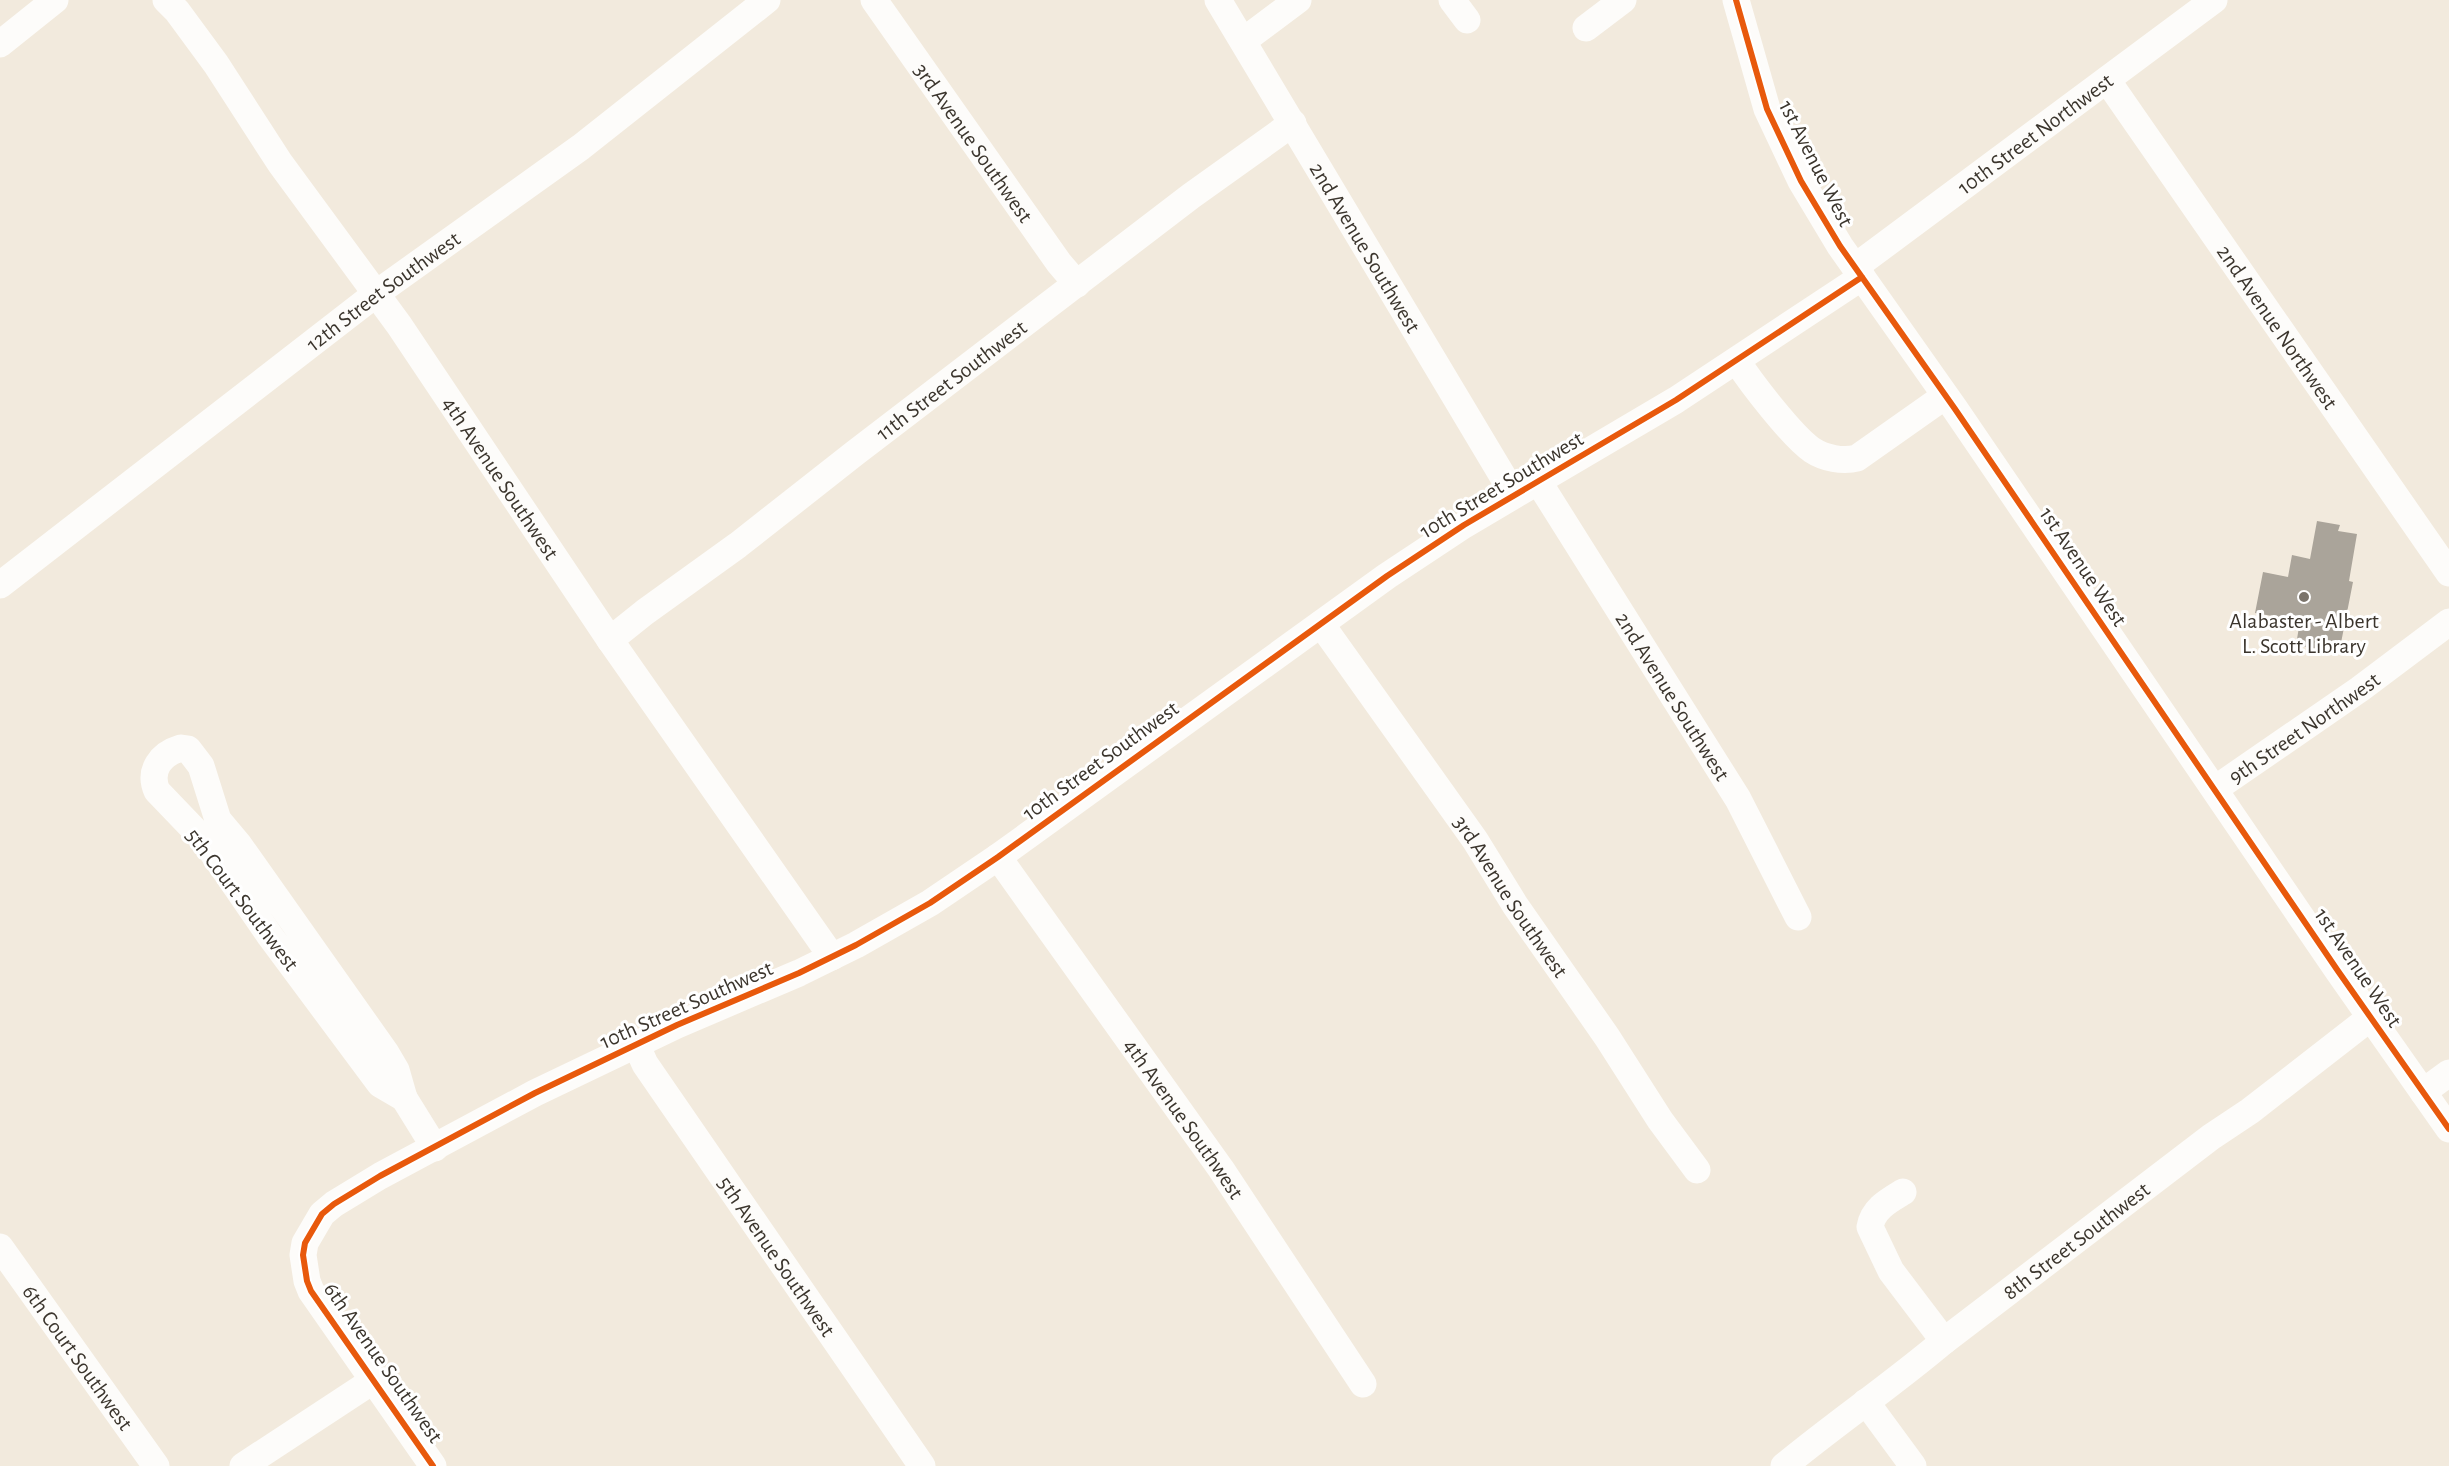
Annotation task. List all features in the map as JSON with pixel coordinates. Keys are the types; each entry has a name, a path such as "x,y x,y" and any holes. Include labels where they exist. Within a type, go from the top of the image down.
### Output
{"street":[{"path":"0,44 55,0"},
{"name":"4th Avenue Southwest","path":"166,0 177,11 216,64 280,163 377,293 610,640 832,957"},
{"name":"12th Street Southwest","path":"0,585 377,293 581,147 767,0"},
{"name":"3rd Avenue Southwest","path":"874,0 1059,263 1077,284"},
{"name":"2nd Avenue Southwest","path":"1218,0 1473,430 1514,495"},
{"path":"1243,41 1298,0"},
{"path":"1586,28 1623,0"},
{"name":"1st Avenue West","path":"1736,0 1754,68 1776,129 1801,181 1858,272 2449,1129"},
{"name":"10th Street Northwest","path":"1858,272 2214,0"},
{"name":"2nd Avenue Northwest","path":"2107,80 2449,573"},
{"name":"11th Street Southwest","path":"610,640 738,545 1191,196 1293,123"},
{"name":"10th Street Southwest","path":"325,1212 380,1176 535,1093 636,1044 832,957 930,903 998,857 1387,576 1514,495 1676,400 1737,361 1858,272"},
{"path":"1737,361 1747,376 1806,444 1819,454 1841,460 1857,458 1945,396"},
{"name":"2nd Avenue Southwest","path":"1538,481 1733,790 1798,917"},
{"name":"9th Street Northwest","path":"2215,789 2360,689 2449,622"},
{"name":"3rd Avenue Southwest","path":"1321,624 1475,840 1515,905 1607,1037 1660,1120 1697,1170"},
{"name":"5th Court Southwest","path":"404,1098 380,1084 270,936 204,840 166,803 157,791 154,784 156,767 170,751 188,749 197,758 218,820 239,845 386,1053 396,1070 404,1098 435,1148"},
{"name":"4th Avenue Southwest","path":"998,857 1221,1169 1363,1384"},
{"name":"8th Street Southwest","path":"1784,1466 1913,1368 1944,1341 2371,1017"},
{"name":"5th Avenue Southwest","path":"636,1044 645,1064 921,1466"},
{"path":"2423,1092 2449,1073"},
{"path":"1903,1192 1882,1205 1875,1213 1870,1227 1891,1271 1944,1341"},
{"name":"6th Avenue Southwest","path":"325,1212 305,1243 303,1255 311,1291 433,1466"},
{"name":"6th Court Southwest","path":"0,1247 156,1466"},
{"path":"243,1466 374,1380"},
{"path":"1866,1402 1913,1466"}],"building":[{"name":"Alabaster - Albert L. Scott Library","path":"2317,521 2340,525 2338,531 2357,534 2349,581 2353,582 2339,653 2296,645 2300,621 2255,613 2263,572 2288,577 2292,555 2310,559"}],"cycle path":[{"path":"1736,0 1767,109 1801,181 1840,246 1955,409 2338,971 2449,1129"},
{"path":"433,1466 311,1291 307,1281 303,1255 305,1243 322,1214 334,1204 380,1176 535,1093 677,1025 799,973 856,945 930,903 998,857 1387,576 1464,525 1676,400 1862,277"}],"place":[{"name":"Alabaster - Albert L. Scott Library","path":"2304,597"}]}
